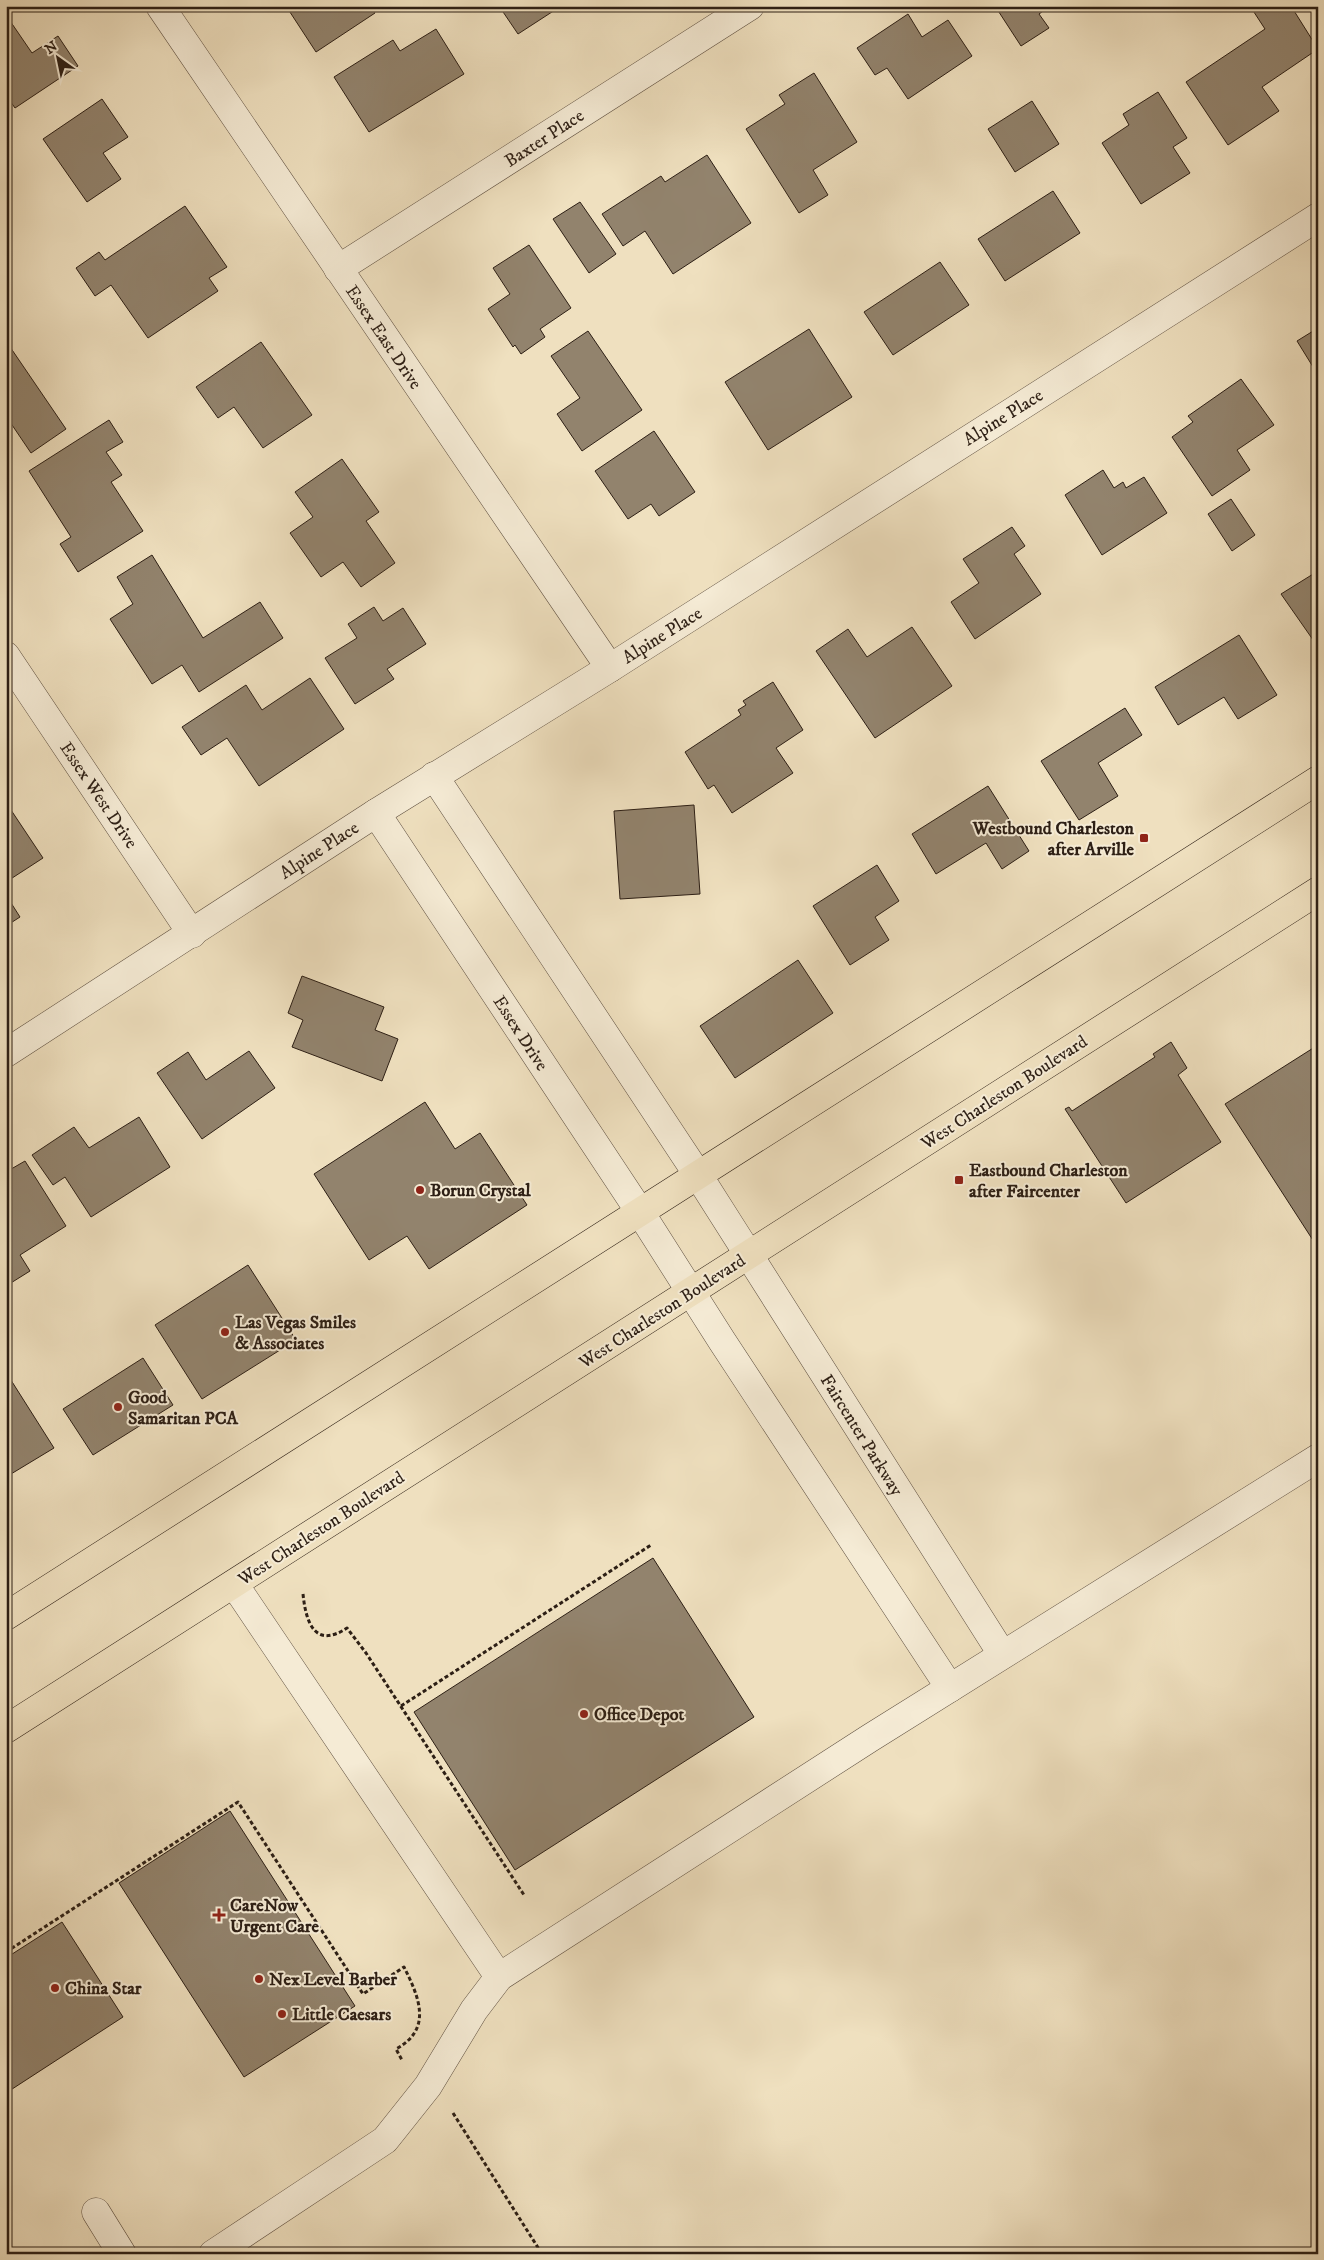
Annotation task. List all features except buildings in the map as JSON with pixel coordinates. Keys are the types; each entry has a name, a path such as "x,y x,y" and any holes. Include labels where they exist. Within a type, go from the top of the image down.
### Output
{"main road":[{"path":"7,1616 1318,780"},
{"name":"West Charleston Boulevard","path":"6,1729 1318,891"}],"street":[{"name":"Essex East Drive","path":"160,6 610,668"},
{"name":"Baxter Place","path":"338,270 750,6"},
{"name":"Alpine Place","path":"6,1053 434,776 610,668 1318,217"},
{"name":"Essex West Drive","path":"6,656 192,934"},
{"path":"434,776 698,1175"},
{"name":"Essex Drive","path":"376,813 691,1292"},
{"name":"Faircenter Parkway","path":"698,1175 1002,1654"},
{"path":"691,1292 950,1688"},
{"path":"213,2254 385,2140 428,2086 474,2010 499,1977 1002,1654 1318,1458"},
{"path":"234,1584 499,1977"},
{"path":"96,2212 122,2254"}],"path":[{"path":"401,1706 651,1545"},
{"path":"303,1594 308,1623 324,1635 334,1636 347,1628 401,1706 524,1895"},
{"path":"6,1952 238,1802 363,1994 404,1967 417,1992 420,2004 419,2020 414,2034 406,2044 396,2049 406,2066 450,2107 542,2254"}],"place":[{"name":"Westbound Charleston after Arville","path":"1144,838"},
{"name":"Eastbound Charleston after Faircenter","path":"959,1180"},
{"name":"Borun Crystal","path":"420,1190"},
{"name":"Las Vegas Smiles & Associates","path":"225,1332"},
{"name":"Good Samaritan PCA","path":"118,1407"},
{"name":"Office Depot","path":"584,1714"},
{"name":"CareNow Urgent Care","path":"219,1915"},
{"name":"Nex Level Barber","path":"259,1979"},
{"name":"China Star","path":"55,1988"},
{"name":"Little Caesars","path":"282,2014"}]}
